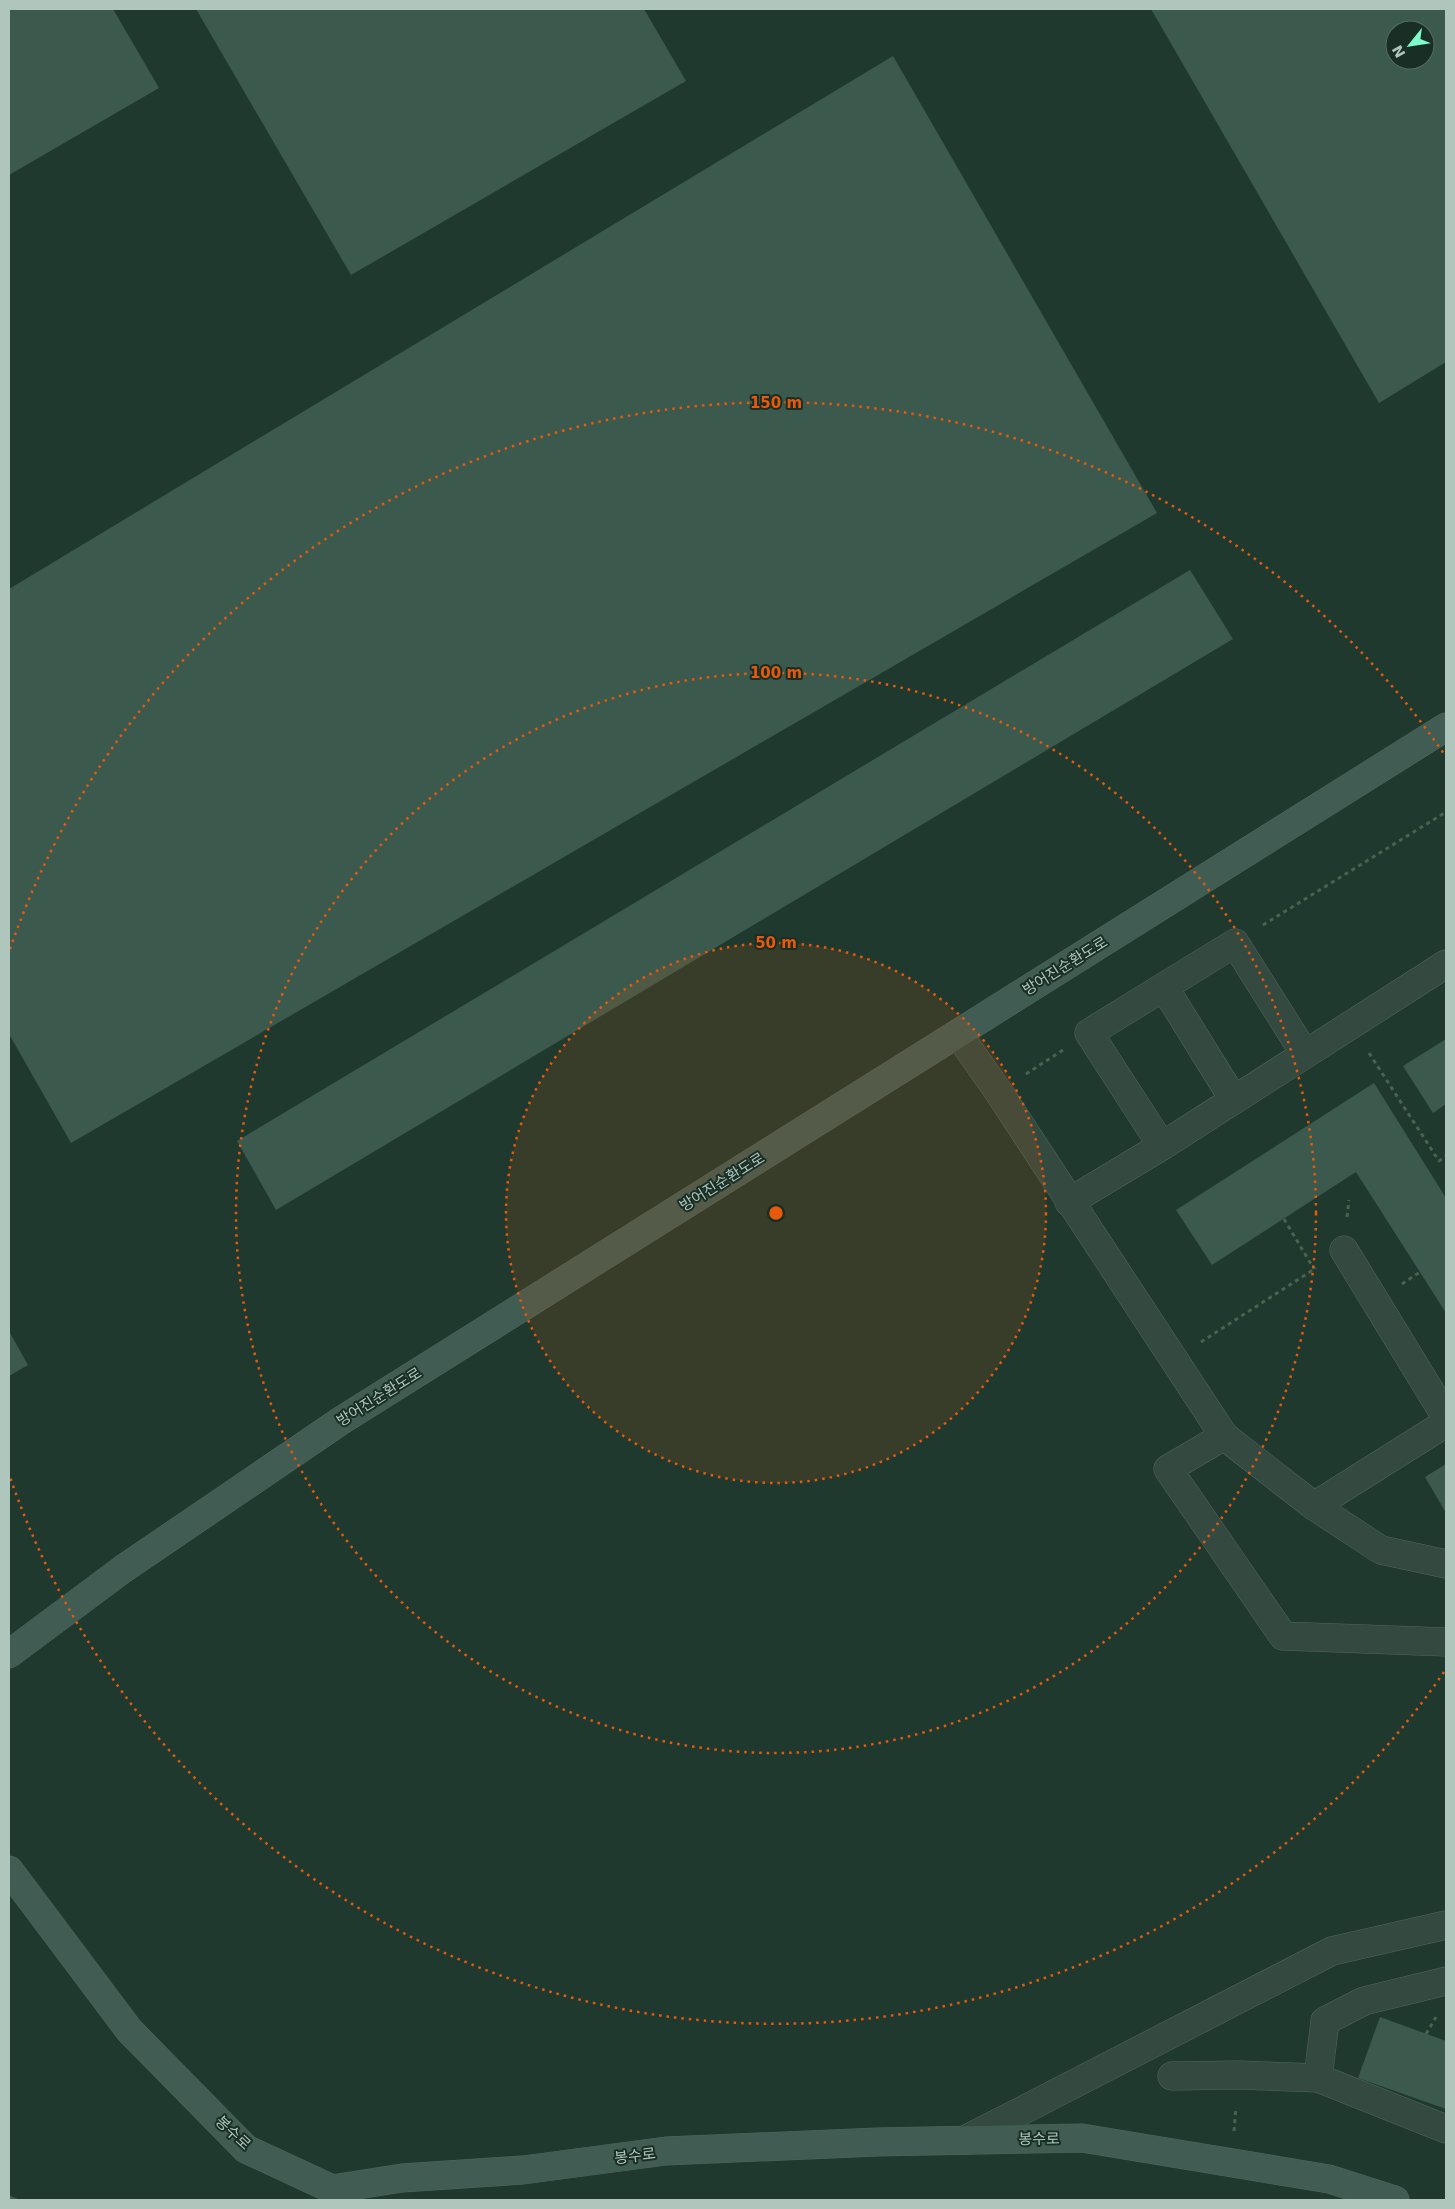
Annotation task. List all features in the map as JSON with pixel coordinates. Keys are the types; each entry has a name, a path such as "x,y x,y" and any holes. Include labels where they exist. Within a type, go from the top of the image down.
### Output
{"main road":[{"name":"방어진순환도로","path":"9,1654 123,1569 342,1420 1446,726"},
{"name":"봉수로","path":"9,1870 129,2030 246,2149 332,2190 402,2178 523,2170 666,2152 877,2142 1082,2138 1329,2179 1394,2200"}],"street":[{"path":"1162,1146 1089,1033 1235,942 1305,1054"},
{"path":"1069,1202 1162,1146 1446,964"},
{"path":"1164,987 1234,1100"},
{"path":"958,1034 998,1091 1224,1436 1314,1506 1381,1550 1446,1564"},
{"path":"1344,1250 1446,1417"},
{"path":"1314,1506 1446,1423"},
{"path":"1224,1436 1168,1468 1283,1636 1446,1642"},
{"path":"965,2140 1332,1951 1446,1925"},
{"path":"1318,2078 1325,2021 1364,2001 1446,1981"},
{"path":"1172,2076 1240,2074 1318,2078 1446,2129"}],"path":[{"path":"1235,942 1446,812"},
{"path":"1350,1025 1438,1161 1446,1156"},
{"path":"998,1091 1089,1033"},
{"path":"1284,1219 1314,1269"},
{"path":"1196,1344 1344,1250"},
{"path":"1230,2163 1240,2074"}],"building":[{"path":"9,9 113,9 159,88 9,175"},
{"path":"196,9 644,9 686,81 351,275"},
{"path":"1151,9 1446,9 1446,362 1379,403"},
{"path":"893,56 1157,513 71,1143 9,1034 9,589"},
{"path":"1190,570 1233,639 276,1210 237,1141"},
{"path":"1446,1039 1446,1104 1433,1113 1403,1066"},
{"path":"1374,1083 1446,1198 1446,1313 1356,1172 1212,1265 1176,1210"},
{"path":"9,1331 28,1365 9,1376"},
{"path":"1446,1464 1446,1513 1425,1477"},
{"path":"1380,2017 1446,2041 1446,2109 1358,2078"},
{"path":"9,2195 20,2200 9,2200"}]}
